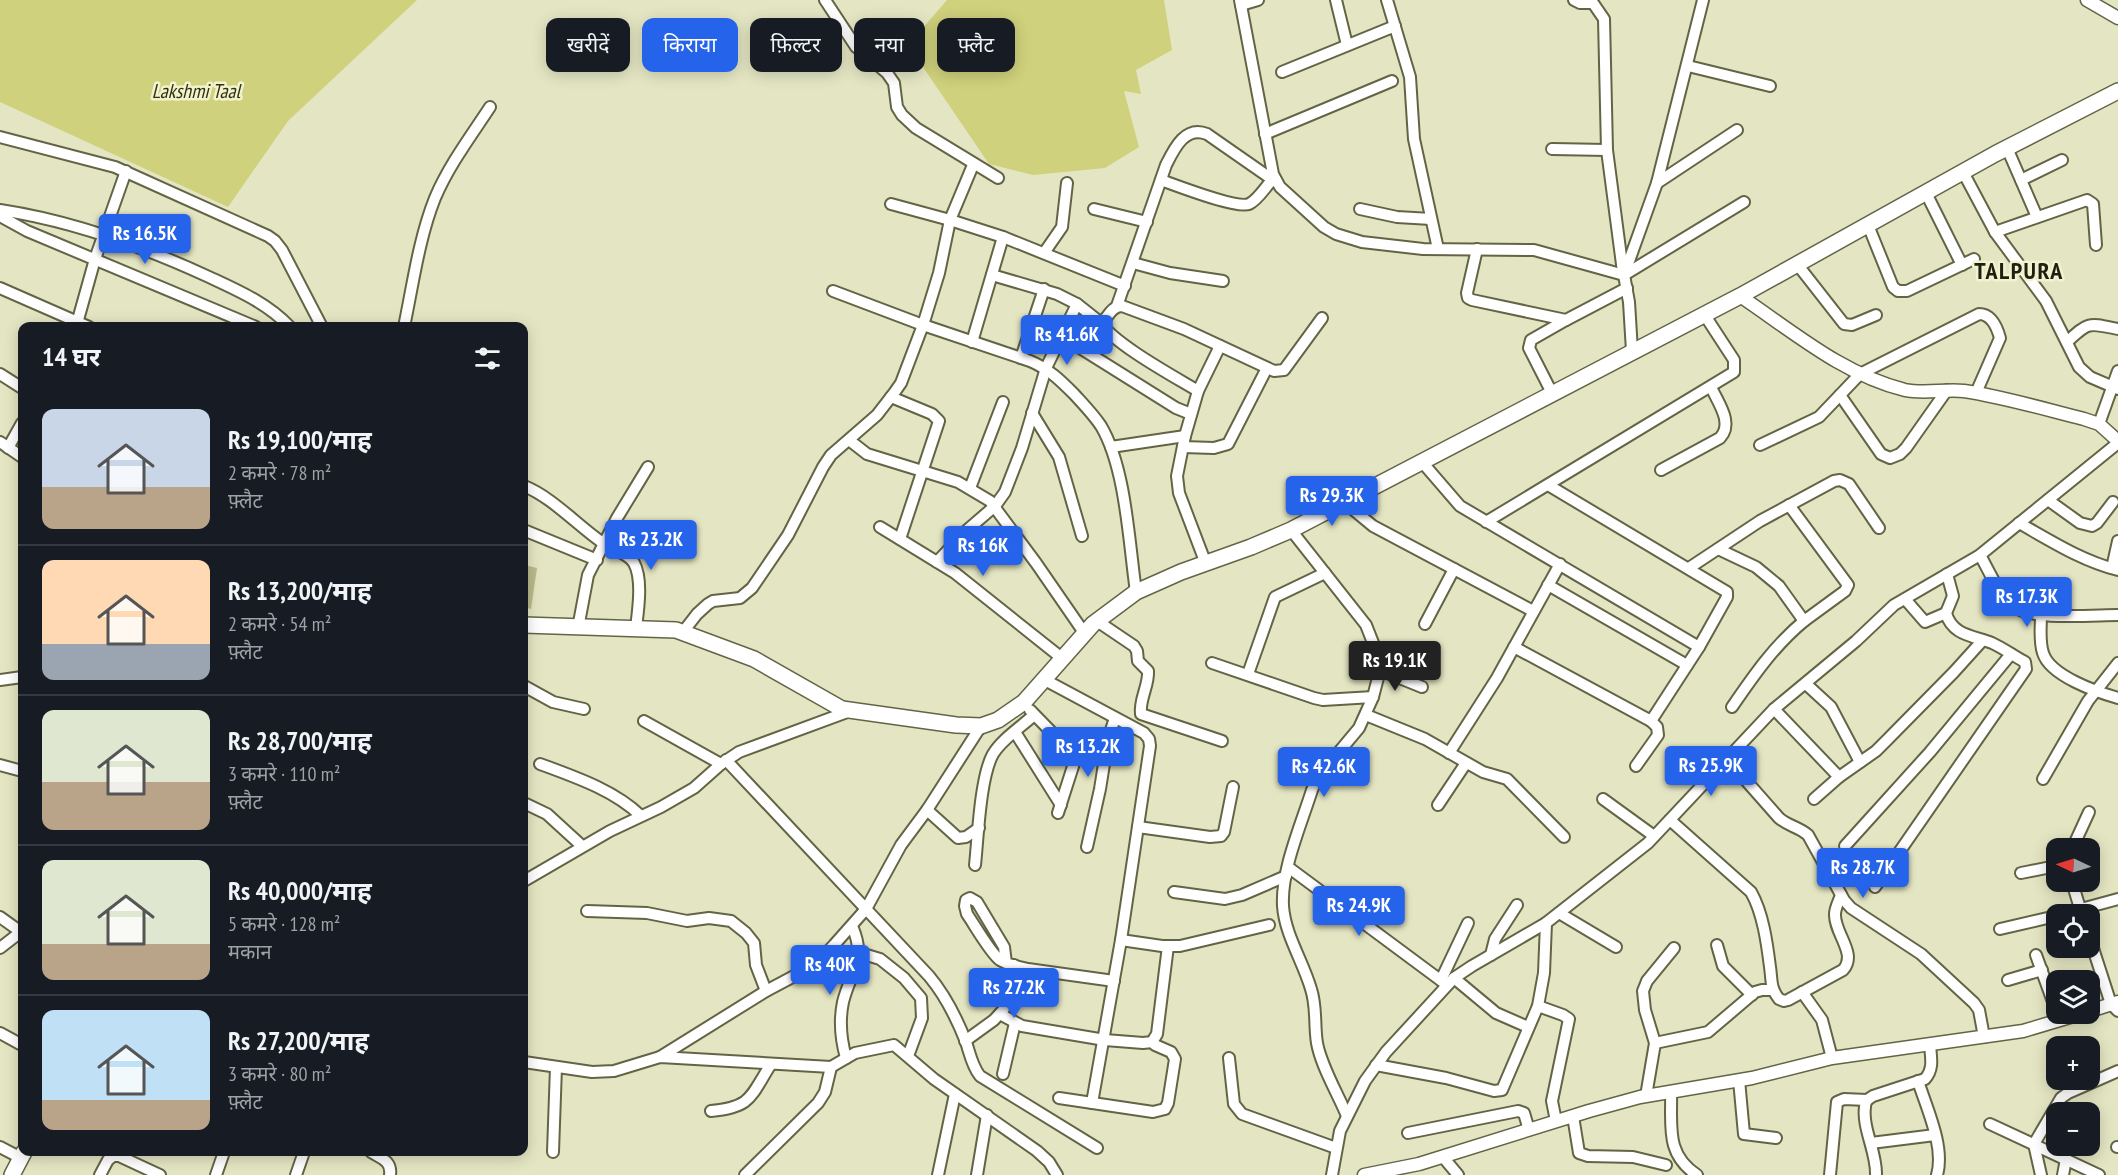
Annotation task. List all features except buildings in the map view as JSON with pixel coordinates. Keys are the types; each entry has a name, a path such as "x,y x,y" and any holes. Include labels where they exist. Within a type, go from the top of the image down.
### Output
{"main road":[{"path":"528,625 663,628 683,632 754,659 832,704 850,711 981,726 998,720 1024,702 1097,621 1136,592 1181,572 1291,530 1740,296 2007,148 2118,92"},
{"path":"12,1175 22,1156"}],"street":[{"path":"825,0 856,47 887,73 894,84 897,107 902,115 916,128 973,165 998,178"},
{"path":"1258,0 1240,2 1274,181"},
{"path":"1335,0 1347,45"},
{"path":"1387,0 1410,77 1414,139 1438,249"},
{"path":"1574,0 1580,3 1593,3 1604,19 1608,150 1627,288 1632,351"},
{"path":"1624,275 1657,183 1703,0"},
{"path":"2087,0 2118,18"},
{"path":"1282,72 1395,26"},
{"path":"1688,66 1770,86"},
{"path":"1265,134 1392,81"},
{"path":"405,322 419,253 435,199 446,174 490,107"},
{"path":"1657,183 1737,130"},
{"path":"1101,323 1117,306 1175,146 1188,134 1196,131 1207,134 1274,181 1324,227 1336,234 1362,242 1423,249 1534,250 1624,275 1744,202"},
{"path":"0,137 126,171 268,236 282,250 319,322"},
{"path":"2007,148 2037,217"},
{"path":"1552,149 1608,150"},
{"path":"2021,180 2062,160"},
{"path":"683,632 708,604 713,601 740,598 752,588 788,535 831,455 877,415 900,383 939,273 950,220 973,165"},
{"path":"82,322 95,259 126,171"},
{"path":"1963,172 1995,232 2046,301 2079,367 2085,373 2115,387"},
{"path":"1161,180 1199,194 1245,204 1254,200 1274,181"},
{"path":"1044,253 1062,227 1067,183"},
{"path":"1926,193 1962,265"},
{"path":"1995,232 2082,200 2093,204 2096,244"},
{"path":"891,204 1003,237 1125,286"},
{"path":"1094,209 1147,222"},
{"path":"1360,209 1409,218 1431,219"},
{"path":"0,210 63,222 104,234 253,297 284,322"},
{"path":"0,216 27,231 244,322"},
{"path":"1868,225 1893,287 1898,291 1907,291 1974,259"},
{"path":"972,342 1003,237"},
{"path":"1477,249 1467,293 1468,298 1566,320"},
{"path":"1133,263 1170,273 1222,281"},
{"path":"1797,264 1844,324 1852,325 1876,315"},
{"path":"992,275 1044,289 1077,304 1101,323 1106,332 1198,391"},
{"path":"0,288 74,322"},
{"path":"1551,393 1529,348 1531,340 1627,288"},
{"path":"1021,358 1044,289"},
{"path":"832,291 922,325 1021,358 1046,368 1063,382 1098,422 1111,447 1124,503 1136,592"},
{"path":"1332,1175 1340,1131 1365,1081 1448,981 1559,913 1654,836 1774,709 1856,641 1894,605 1980,555 2118,442 2099,424 1976,393 1906,390 1860,374 1846,368 1740,296"},
{"path":"937,562 966,531 995,506 1008,486 1046,368 1077,304"},
{"path":"1117,306 1184,329 1274,371 1284,370 1322,318"},
{"path":"1486,522 1731,375 1734,372 1734,360 1704,314"},
{"path":"1760,445 1813,420 1860,374 1978,314 1984,314 1988,315 2000,338 1976,393"},
{"path":"2067,342 2092,324 2118,328"},
{"path":"1061,336 1176,408 1191,414"},
{"path":"1206,564 1177,483 1184,441 1198,391 1220,346"},
{"path":"1111,447 1184,441 1214,448 1228,444 1267,368"},
{"path":"2099,424 2115,387 2118,371"},
{"path":"0,374 18,385"},
{"path":"1661,470 1720,438 1724,433 1727,426 1726,420 1711,387"},
{"path":"1840,395 1881,454 1890,458 1900,454 1906,448 1947,390"},
{"path":"891,397 932,414 939,421 900,539"},
{"path":"970,488 1003,402"},
{"path":"1032,413 1053,443 1062,463 1082,537"},
{"path":"18,428 4,445 18,454"},
{"path":"849,440 867,454 923,470 970,488 995,506 1085,634"},
{"path":"1422,462 1460,506 1699,647"},
{"path":"578,628 586,581 648,467"},
{"path":"1689,568 1789,505 1840,480 1849,484 1879,528"},
{"path":"1548,485 1727,592 1727,597 1699,647 1651,722"},
{"path":"528,488 635,564 639,594 636,628"},
{"path":"2048,500 2080,523 2092,526 2116,502"},
{"path":"1344,502 1372,526 1533,611"},
{"path":"1732,707 1763,662 1784,638 1845,591 1848,585 1789,505"},
{"path":"2019,523 2077,555 2115,569 2118,541"},
{"path":"880,527 955,573 1063,659"},
{"path":"1291,530 1366,625 1377,653 1380,670 1366,715 1351,739 1318,777 1287,872 1283,905 1285,919 1311,987 1315,1004 1317,1044 1347,1116"},
{"path":"528,532 597,560"},
{"path":"1718,549 1756,567 1779,586 1804,621"},
{"path":"1980,555 2006,598 2022,612 2041,615 2118,615"},
{"path":"1449,753 1497,678 1560,564"},
{"path":"1425,624 1454,569"},
{"path":"1248,674 1275,597 1325,573"},
{"path":"1875,887 2024,674 2027,665 1991,643 1970,638 1950,622 1946,614 1953,596 1947,574"},
{"path":"1548,585 1687,665"},
{"path":"1905,598 1925,622 1946,614"},
{"path":"2041,615 2041,642 2045,660 2079,685 2094,692 2118,698"},
{"path":"1097,621 1134,646 1138,661 1148,671 1148,681 1140,706 1141,714 1222,741"},
{"path":"1814,799 1888,739 1982,641"},
{"path":"1514,646 1657,727 1658,735 1636,766"},
{"path":"1845,846 1930,752 2011,654"},
{"path":"1212,663 1323,700 1372,697"},
{"path":"2043,779 2094,692 2118,663"},
{"path":"1380,670 1422,687"},
{"path":"0,680 18,677"},
{"path":"1045,680 1144,734 1149,739 1150,746 1121,940 1092,1103"},
{"path":"1806,684 1831,707 1860,762"},
{"path":"528,688 553,702 584,709"},
{"path":"1024,702 1065,746"},
{"path":"1774,709 1839,777"},
{"path":"528,879 582,846 694,788 739,752 850,711"},
{"path":"975,866 986,772 990,760 997,749 1034,715"},
{"path":"1366,715 1425,739 1483,772 1507,778 1564,837"},
{"path":"1087,846 1108,739 1115,718"},
{"path":"644,721 724,762 866,909 937,986 965,1041 975,1070 980,1076 1097,1148"},
{"path":"528,1063 592,1072 614,1071 660,1058 766,992 814,966 866,909 901,845 927,810 981,726"},
{"path":"1015,732 1059,809 1076,757 1083,754 1105,760"},
{"path":"1727,759 1779,818 1808,835 1841,895 1851,908 1933,963 1974,1003 1978,1010 1984,1037"},
{"path":"1438,805 1466,763"},
{"path":"540,764 624,801 641,816"},
{"path":"0,765 18,770"},
{"path":"1138,827 1210,837 1221,836 1224,832 1233,787"},
{"path":"1603,799 1654,836"},
{"path":"528,805 547,814 582,846"},
{"path":"927,810 958,838 966,837 979,828"},
{"path":"2077,838 2089,812"},
{"path":"1670,820 1751,892 1757,904 1773,990 1779,999 1784,1001 1847,966 1848,954 1835,915 1841,895"},
{"path":"2021,873 2046,868"},
{"path":"1174,892 1225,899 1242,895 1287,872"},
{"path":"1287,872 1490,1009 1528,1027"},
{"path":"965,1041 1004,1009 1010,964 1004,946 977,902 970,898 966,900 967,914 996,956 1010,964 1114,981"},
{"path":"2100,905 2118,899"},
{"path":"1491,955 1495,939 1517,906"},
{"path":"586,911 647,913 687,921 710,918 730,921 746,933 754,943 756,965 766,992"},
{"path":"1559,913 1616,947"},
{"path":"0,917 18,929"},
{"path":"2000,929 2046,918"},
{"path":"1448,981 1468,922"},
{"path":"1376,1065 1446,1078 1498,1091 1504,1087 1538,1006 1544,973 1546,923"},
{"path":"1121,940 1180,946 1269,925"},
{"path":"846,1058 842,1042 843,1003 860,953 852,926"},
{"path":"0,948 18,935"},
{"path":"1717,945 1722,966 1752,996"},
{"path":"1152,1042 1157,1034 1168,946"},
{"path":"1646,1096 1655,1043 1645,1010 1643,991 1647,981 1674,948"},
{"path":"860,953 880,959 904,978 921,999 922,1018 909,1056"},
{"path":"2036,955 2046,981"},
{"path":"2097,958 2116,1006 2100,1009"},
{"path":"2008,980 2042,970"},
{"path":"1655,1043 1708,1032 1752,996 1762,990 1773,990"},
{"path":"1802,992 1822,1020 1832,1058"},
{"path":"1538,1006 1569,1019 1552,1101 1556,1121"},
{"path":"1000,1014 1022,1026 1104,1040 1152,1042 1172,1052 1175,1059 1165,1109 1153,1112 1059,1098"},
{"path":"1364,1175 1419,1164 1556,1121 1646,1096 1739,1080 1832,1058 2023,1031 2046,1020"},
{"path":"1003,1074 1015,1023"},
{"path":"0,1033 18,1044"},
{"path":"660,1058 831,1067 855,1053 894,1044 934,1079 1037,1150 1049,1162 1057,1175"},
{"path":"1830,1175 1837,1102 1844,1099 1867,1100 1925,1079 1932,1066 1930,1045"},
{"path":"1229,1058 1234,1104 1242,1114 1336,1148"},
{"path":"711,1111 730,1109 745,1103 771,1064"},
{"path":"552,1152 556,1067"},
{"path":"745,1175 818,1103 825,1092 831,1067"},
{"path":"2041,1175 2034,1144 2061,1098 2118,1071"},
{"path":"1739,1080 1744,1134 1776,1138"},
{"path":"1918,1082 1940,1150 1940,1164 1936,1175"},
{"path":"1574,1116 1579,1153 1588,1156 1633,1157 1665,1170 1673,1144 1671,1093"},
{"path":"938,1175 955,1094"},
{"path":"1867,1100 1864,1106 1865,1116 1876,1175"},
{"path":"1408,1133 1518,1111 1524,1113 1529,1130"},
{"path":"977,1175 987,1115"},
{"path":"1989,1124 2099,1175"},
{"path":"1871,1143 1935,1135"},
{"path":"1673,1144 1680,1161 1697,1175"},
{"path":"0,1147 18,1154"},
{"path":"100,1175 108,1160 113,1156 119,1156 160,1175"},
{"path":"216,1175 223,1156"},
{"path":"300,1173 303,1156"},
{"path":"378,1156 388,1162 390,1175"},
{"path":"1443,1157 1458,1175"},
{"path":"2063,1175 2066,1159"}],"shaded area":[{"path":"528,566 537,568 531,609 528,608"}],"water":[{"name":"Lakshmi Taal","path":"0,0 417,0 288,121 228,207 0,102"},
{"path":"947,0 1164,0 1172,50 1136,70 1141,94 1124,91 1139,147 1105,168 1033,175 989,164 925,70 925,25"}],"district":[{"name":"TALPURA","path":"2019,270"}]}
